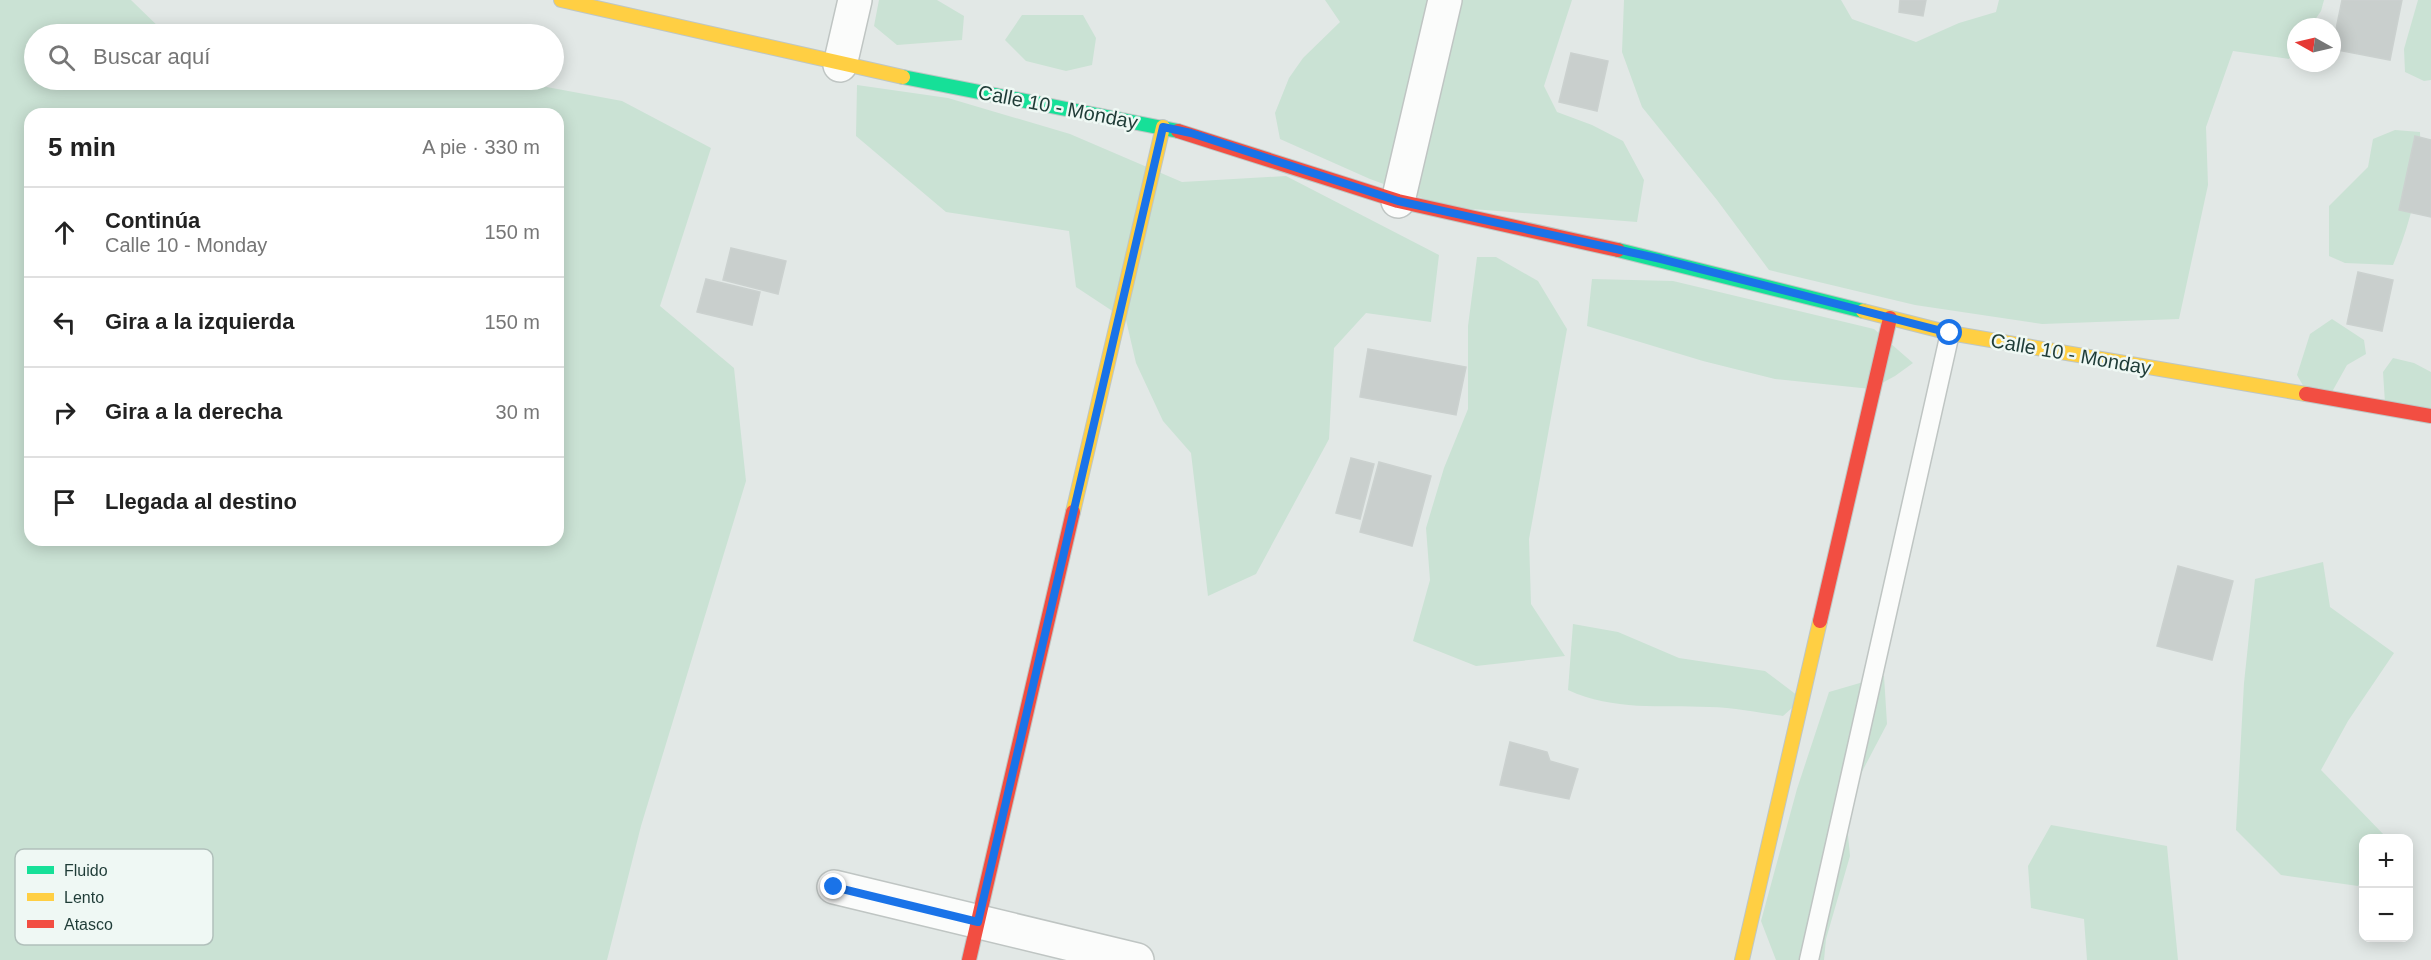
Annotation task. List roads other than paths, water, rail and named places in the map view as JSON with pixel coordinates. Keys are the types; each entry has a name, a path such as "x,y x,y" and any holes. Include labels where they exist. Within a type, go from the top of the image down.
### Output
{"street":[{"name":"Calle 10 - Monday","path":"561,0 840,65 1191,133 1398,201 1661,259 1950,333 2431,416"},
{"path":"840,65 855,0"},
{"path":"1398,201 1445,0"},
{"path":"969,960 1163,127"},
{"path":"1742,960 1890,318"},
{"path":"834,887 1137,960"}],"lane":[{"path":"1809,960 1950,333"}]}
